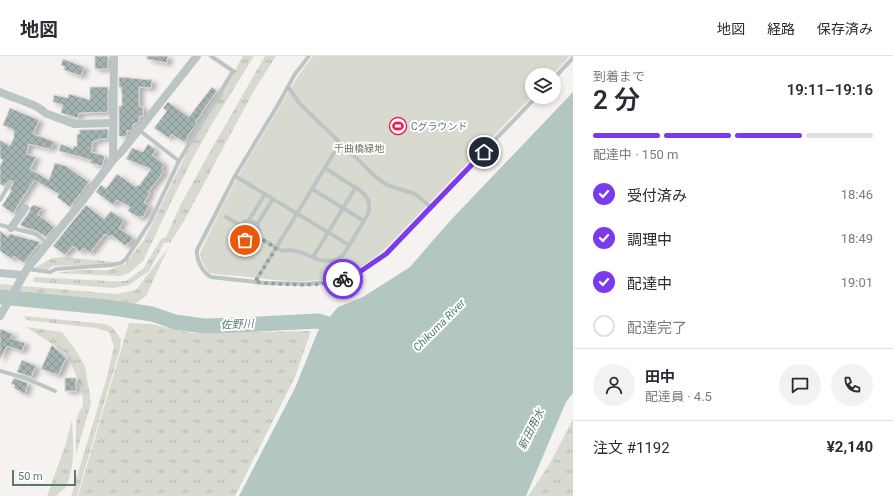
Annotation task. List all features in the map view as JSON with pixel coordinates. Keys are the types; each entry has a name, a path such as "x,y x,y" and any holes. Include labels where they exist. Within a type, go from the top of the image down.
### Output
{"street":[{"path":"113,160 114,56"},
{"path":"0,316 24,273 80,204 113,160 198,56"},
{"path":"0,92 42,109 45,113 74,124 113,123"},
{"path":"11,228 26,208"},
{"path":"0,273 24,273"}],"lane":[{"path":"24,273 50,272 56,268 112,265 121,263 126,259 150,222 179,161 233,71 211,56"},
{"path":"309,56 295,74 235,176 201,243 196,256 201,266 210,277 255,282 308,284 337,281 361,271 386,254 529,104"},
{"path":"561,71 573,58"},
{"path":"288,87 300,104 377,178 387,185 415,194 431,207"},
{"path":"139,130 179,161"},
{"path":"255,282 334,153"},
{"path":"258,237 282,251 297,251 320,260 333,261 342,257 364,221 370,208 370,202 367,197 356,187 325,168"},
{"path":"235,176 349,245"},
{"path":"0,200 10,184"},
{"path":"313,257 356,187"},
{"path":"312,189 364,221"},
{"path":"249,220 257,224 260,230 258,237 252,241 242,239 239,233 240,225 249,220 265,194"},
{"path":"257,224 273,199"},
{"path":"226,216 240,225"},
{"path":"0,225 36,234 48,244"},
{"path":"0,371 25,378 55,391"}],"green space":[{"path":"243,56 254,56 209,129 191,162 143,261 129,273 119,276 56,273 80,270 109,270 125,264 144,240 186,154"},
{"path":"265,56 276,56 252,94 184,221 170,243 164,243 149,271 129,285 114,288 33,282 34,277 126,281 143,269 161,239 166,237 181,204"},
{"name":"千曲橋緑地","path":"313,56 570,56 559,68 525,68 525,103 385,249 363,266 338,277 314,281 276,280 209,273 204,266 200,253 241,171 300,73"},
{"path":"168,248 146,296 119,316 53,310 0,300 0,284 116,294 136,290"},
{"path":"64,257 115,262 113,264 53,266 47,270 34,268 52,258"},
{"path":"24,316 105,324 112,327 121,339 120,349 77,496 71,496 107,377 114,346 109,332 95,328 26,320"},
{"path":"129,323 151,324 191,333 311,331 295,377 235,496 78,496"},
{"path":"26,327 62,332 75,349 85,366 91,403 76,454 76,424 78,414 83,405 82,388 66,353"},
{"path":"573,419 573,496 528,496 549,465"},
{"path":"72,420 73,460 70,477 67,485 57,496 47,496 65,446"}],"water":[{"path":"573,92 573,393 566,402 526,496 239,496 295,388 318,331 338,307 363,297 410,267 449,222"}],"building":[{"path":"95,56 108,56 108,69 95,69"},
{"path":"147,56 168,56 167,63 147,59"},
{"path":"63,59 84,67 81,76 64,70 65,67 61,65"},
{"path":"119,77 152,80 151,88 139,87 139,107 143,107 143,116 139,116 139,121 136,124 133,124 133,129 131,131 127,130 126,137 119,136 119,106 122,106 122,93 121,87 119,87"},
{"path":"90,87 108,87 108,112 79,113 78,118 61,113 63,105 53,102 54,95 68,98 69,94 90,100"},
{"path":"212,87 217,91 195,122 197,123 186,141 184,142 171,134 169,138 154,128 167,111 163,108 168,102 189,117"},
{"path":"10,108 39,120 33,134 55,142 50,149 29,144 26,154 36,157 30,169 49,180 55,163 66,166 89,182 70,207 57,197 59,194 34,180 13,213 2,206 12,190 10,190 13,183 13,181 10,180 4,186 0,184 0,166 3,160 0,158 0,140 10,146 14,137 14,130 3,125"},
{"path":"108,129 108,139 98,139 98,141 93,141 91,152 105,156 102,166 90,163 91,160 59,151 61,144 73,149 74,146 77,147 77,134 80,134 79,130"},
{"path":"148,144 156,150 152,155 164,164 161,169 164,171 148,192 150,193 144,202 149,206 143,217 141,216 140,218 128,211 130,207 117,200 113,205 96,192 101,185 106,189 117,174 136,187 137,185 139,186 151,169 126,159 132,148 143,152"},
{"path":"34,205 42,208 37,214 54,227 46,237 37,231 20,225 30,211 30,208"},
{"path":"86,205 104,219 111,211 124,220 119,228 133,238 129,244 128,243 126,246 111,235 110,237 105,234 90,253 83,248 80,252 73,246 65,255 53,246"},
{"path":"0,231 8,237 10,234 40,242 24,263 14,256 12,259 0,251"},
{"path":"0,329 13,334 10,338 25,343 22,351 7,346 0,359"},
{"path":"52,345 66,358 58,375 41,369"},
{"path":"22,360 36,366 31,377 17,372"},
{"path":"14,378 28,383 25,394 14,388 15,385 11,384"},
{"path":"65,378 76,378 76,391 65,391"}],"waterway":[{"name":"佐野川","path":"0,297 106,307 152,314 175,322 204,326 318,321 343,329"}],"way so far":[{"path":"245,240 252,241 258,237 276,248 255,282 308,284 343,279"}],"place":[{"name":"Cグラウンド","path":"398,126"}],"route":[{"path":"343,279 361,271 386,254 484,152"}],"water label":[{"name":"Chikuma River","path":"439,325"},
{"name":"新田用水","path":"531,429"}]}
